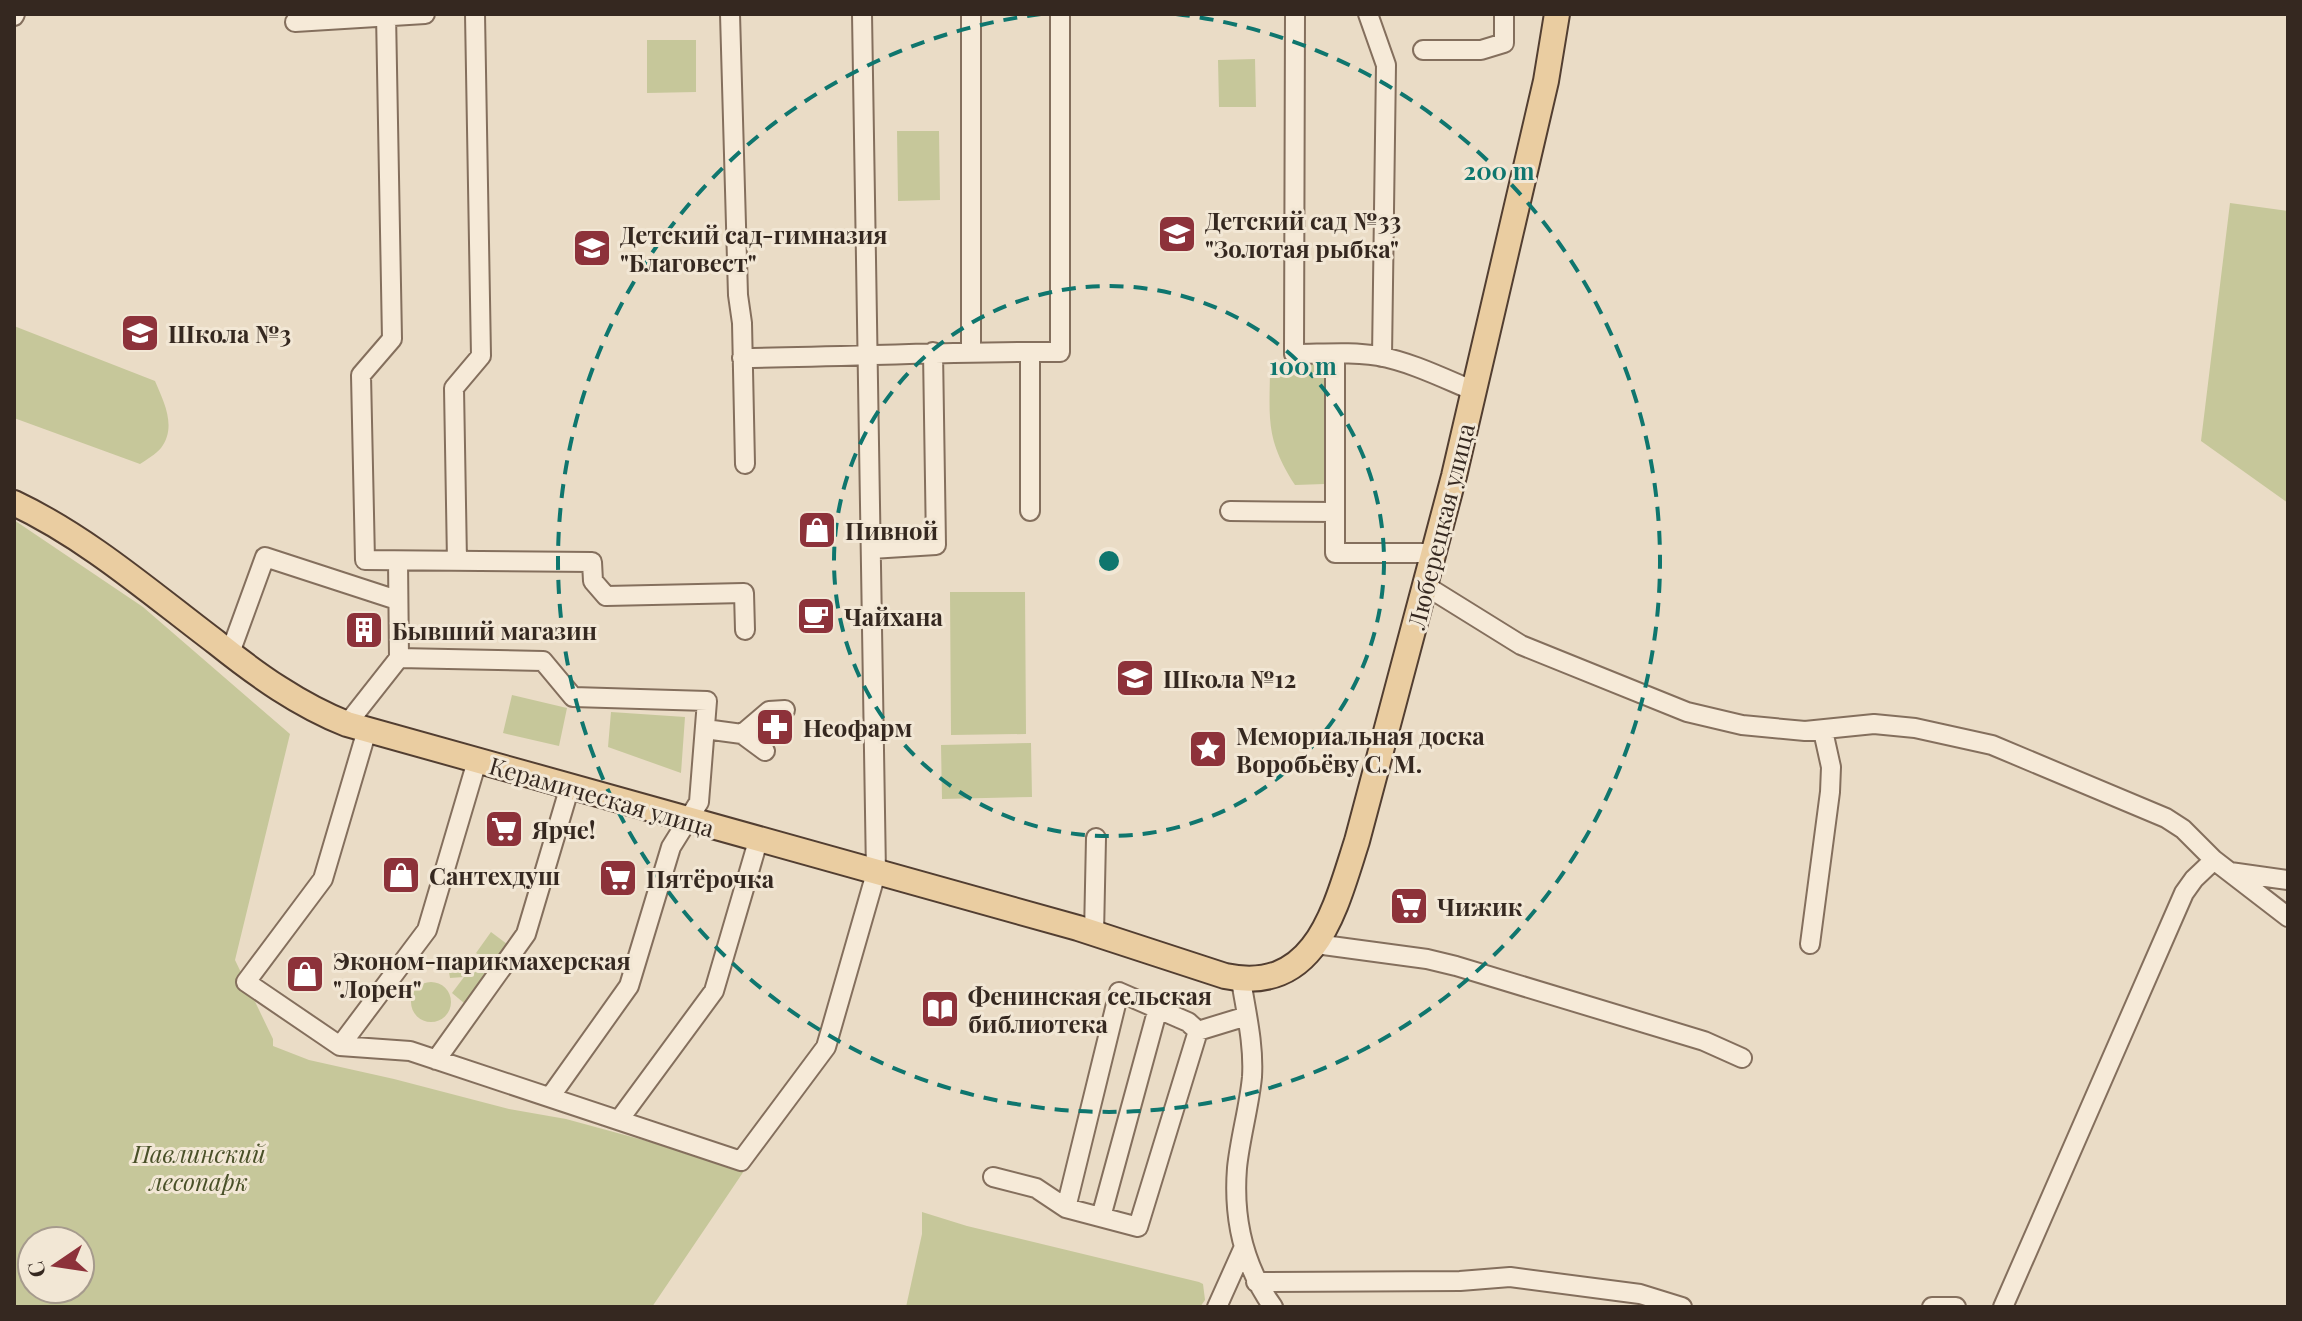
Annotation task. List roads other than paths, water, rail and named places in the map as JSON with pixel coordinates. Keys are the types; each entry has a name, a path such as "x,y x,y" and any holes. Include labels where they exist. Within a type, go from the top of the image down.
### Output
{"main road":[{"name":"Люберецкая улица","path":"1241,980 1257,980 1285,972 1301,961 1316,944 1343,886 1426,586 1474,391 1546,81 1557,14"},
{"name":"Керамическая улица","path":"14,503 103,557 230,653 322,714 357,727 1094,934 1241,980"}],"street":[{"path":"295,22 425,14"},
{"path":"457,561 454,388 481,356 475,14"},
{"path":"730,14 745,464"},
{"path":"398,561 399,658 357,727 323,879 246,982 340,1046 410,1051 741,1161 826,1047 876,873 862,14"},
{"path":"971,14 971,351"},
{"path":"742,358 971,351 1060,352 1060,14"},
{"path":"1295,14 1294,354 1382,357 1427,371 1474,391"},
{"path":"1368,14 1386,65 1382,357"},
{"path":"1423,50 1481,50 1504,43 1504,14"},
{"path":"386,15 392,339 361,375 365,560 592,562 593,581 606,596 744,593 745,630"},
{"path":"871,549 936,545 933,352"},
{"path":"1030,352 1030,511"},
{"path":"1335,354 1335,553 1434,553"},
{"path":"1230,511 1335,512"},
{"path":"230,653 265,557 397,600"},
{"path":"1426,586 1521,645 1687,712 1742,725 1823,731 1874,724 1896,725 1992,745 2166,818 2288,917"},
{"path":"399,658 543,661 573,697 707,701 699,802 671,847 629,986 550,1097"},
{"path":"742,734 769,711 785,710"},
{"path":"705,729 742,734 765,751"},
{"path":"1810,944 1830,792 1831,767 1823,731"},
{"path":"340,1046 427,930 477,761"},
{"path":"436,1060 526,934 570,786"},
{"path":"1094,934 1096,838"},
{"path":"619,1120 714,991 758,841"},
{"path":"2003,1307 2184,893 2214,860"},
{"path":"2230,872 2288,880"},
{"path":"1316,944 1427,959 1456,966 1704,1041 1742,1058"},
{"path":"1241,980 1251,1043 1252,1077 1237,1167 1236,1209 1243,1249 1256,1282 1273,1307"},
{"path":"1066,1208 1119,992 1188,1022 1198,1031"},
{"path":"1101,1217 1158,1008"},
{"path":"1198,1031 1247,1016"},
{"path":"993,1177 1036,1188 1066,1208 1138,1227 1198,1031"},
{"path":"1217,1307 1243,1249"},
{"path":"1256,1282 1460,1281 1510,1277 1640,1294 1682,1307"},
{"path":"1932,1307 1956,1307"}],"place":[{"name":"Детский сад №33 \"Золотая рыбка\"","path":"1177,234"},
{"name":"Детский сад-гимназия \"Благовест\"","path":"592,248"},
{"name":"Школа №3","path":"140,333"},
{"name":"Пивной","path":"817,530"},
{"name":"Чайхана","path":"816,616"},
{"name":"Бывший магазин","path":"364,630"},
{"name":"Школа №12","path":"1135,678"},
{"name":"Неофарм","path":"775,727"},
{"name":"Мемориальная доска Воробьёву С. М.","path":"1208,749"},
{"name":"Ярче!","path":"504,829"},
{"name":"Сантехдуш","path":"401,875"},
{"name":"Пятёрочка","path":"618,878"},
{"name":"Чижик","path":"1409,906"},
{"name":"Эконом-парикмахерская \"Лорен\"","path":"305,974"},
{"name":"Фенинская сельская библиотека","path":"940,1009"}],"park label":[{"name":"Павлинский лесопарк","path":"199,1167"}]}
